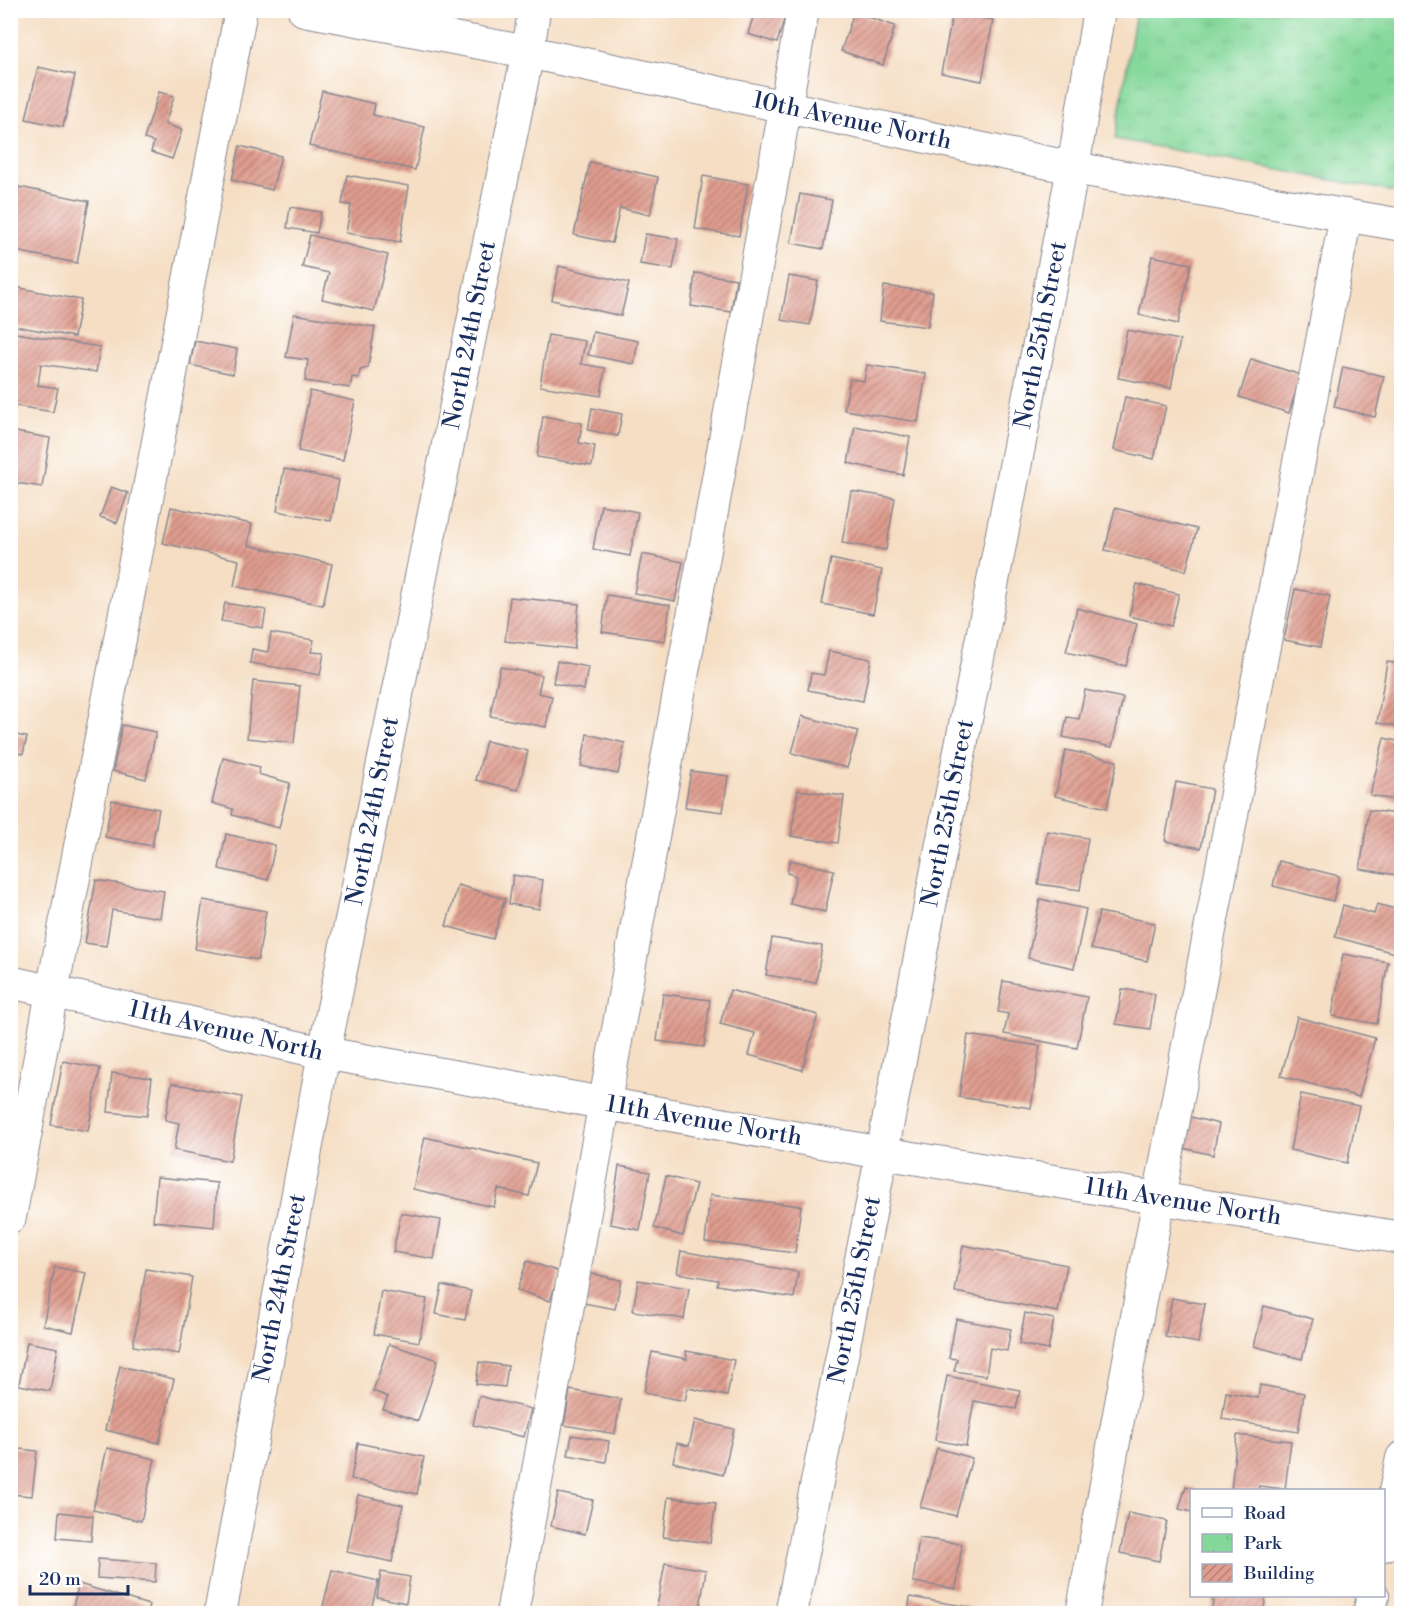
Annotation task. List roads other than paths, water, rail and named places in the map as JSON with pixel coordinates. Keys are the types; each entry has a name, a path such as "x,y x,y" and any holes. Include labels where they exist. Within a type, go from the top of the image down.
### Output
{"street":[{"path":"10,1217 241,10"},
{"name":"10th Avenue North","path":"304,10 528,52 1073,168 1401,225"},
{"name":"North 24th Street","path":"220,1614 324,1053 528,52 534,10"},
{"path":"512,1614 803,10"},
{"name":"North 25th Street","path":"791,1614 1073,168 1099,10"},
{"path":"1082,1614 1346,215"},
{"name":"11th Avenue North","path":"10,982 324,1053 882,1153 1401,1238"},
{"path":"1385,1535 1401,1458"},
{"path":"1370,1614 1373,1597"}]}
